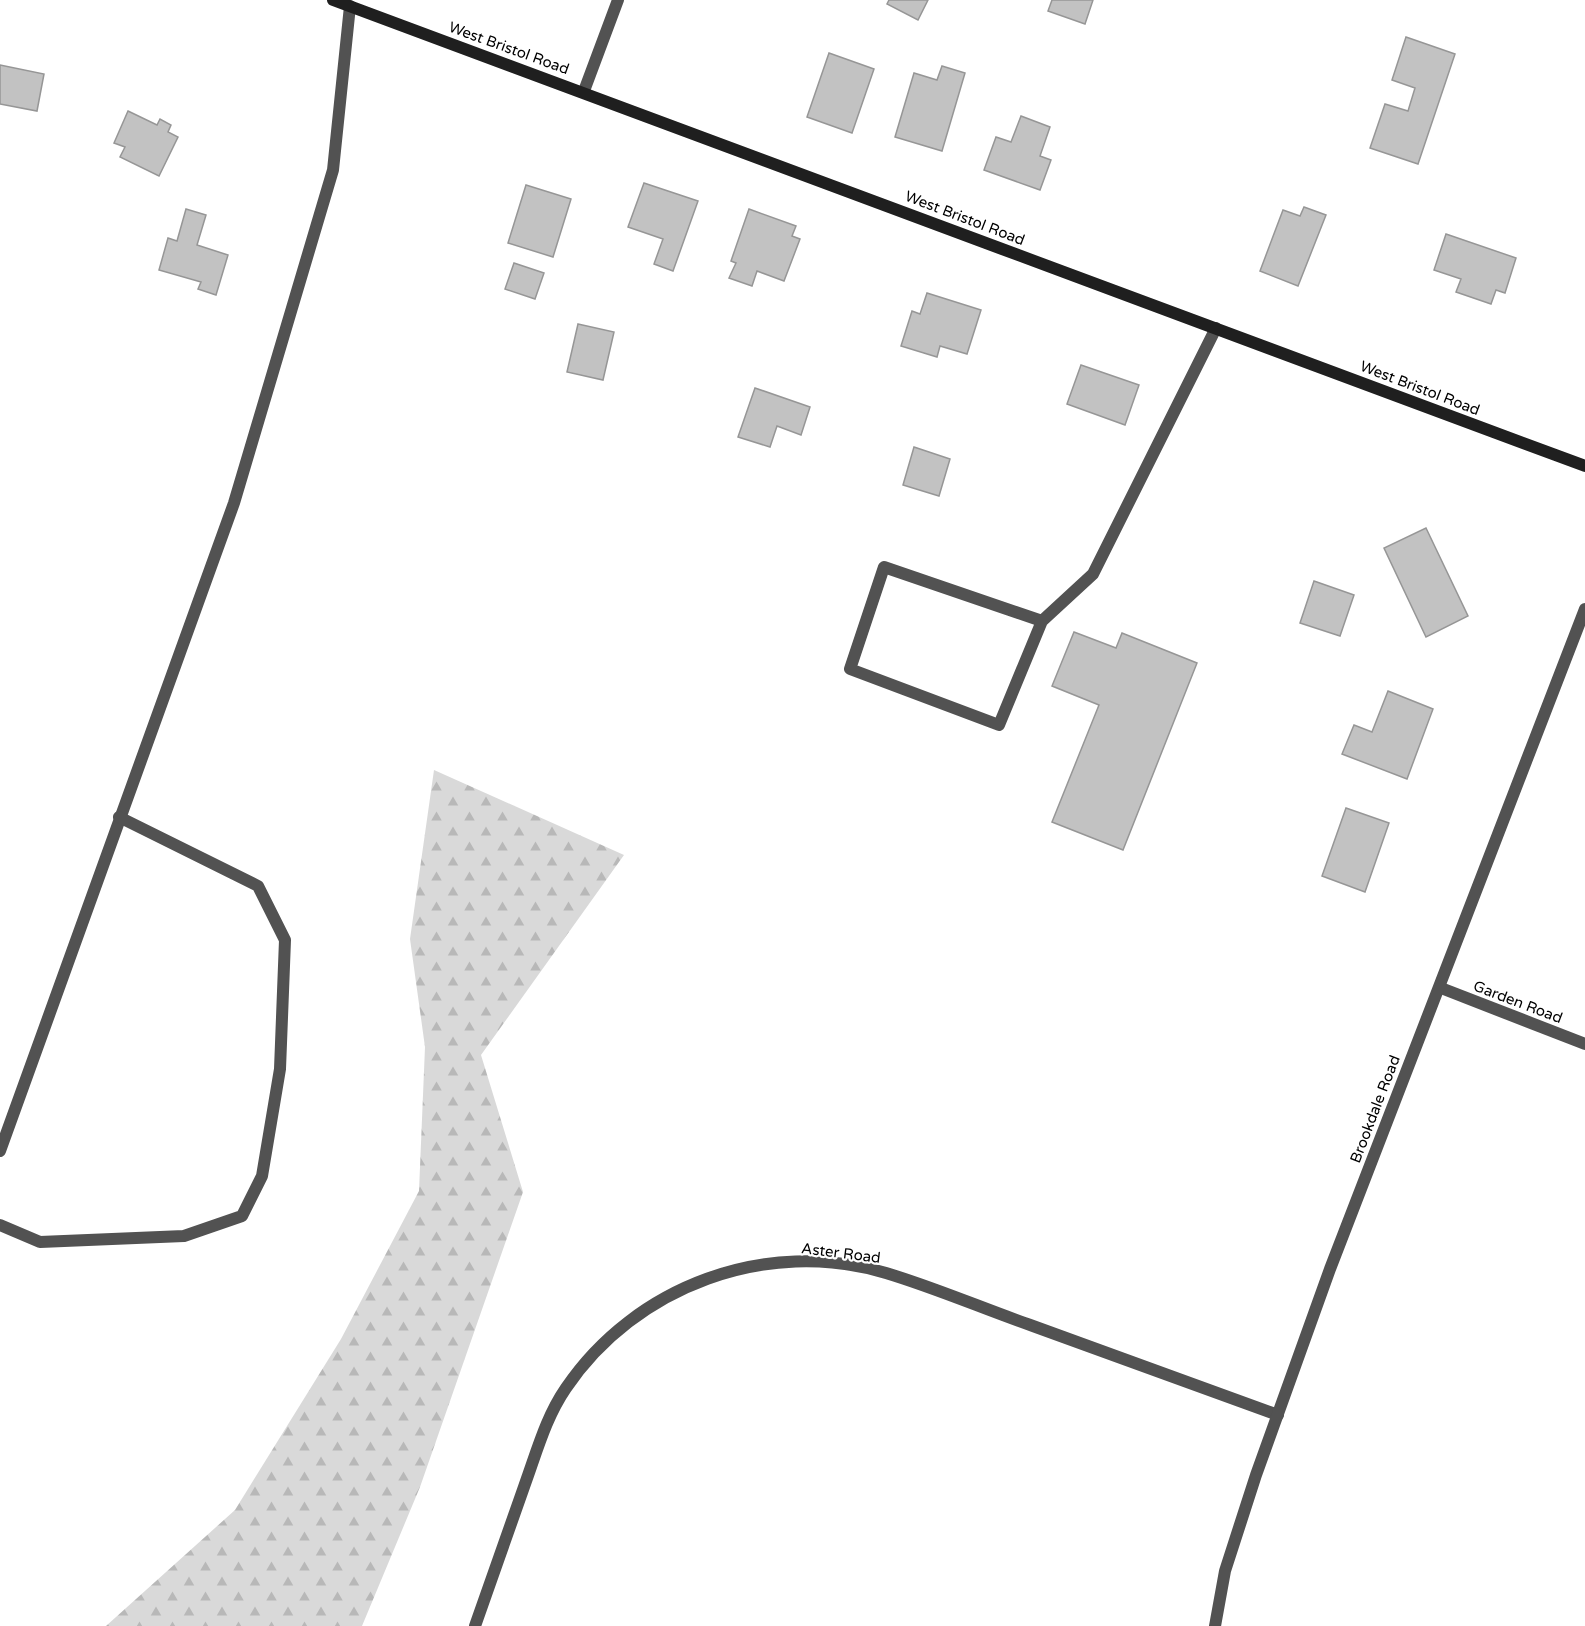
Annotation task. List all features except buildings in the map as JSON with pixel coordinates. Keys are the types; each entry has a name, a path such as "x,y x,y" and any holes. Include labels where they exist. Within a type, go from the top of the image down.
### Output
{"main road":[{"name":"West Bristol Road","path":"333,0 584,91 1585,466"}],"street":[{"path":"584,91 618,0"},
{"path":"0,1151 234,503 333,170 350,6"},
{"path":"1042,621 884,567 850,669 999,725 1042,621 1093,574 1216,328"},
{"name":"Brookdale Road","path":"1215,1626 1225,1571 1278,1415 1418,1038 1441,988 1585,609"},
{"path":"0,1225 40,1242 184,1236 242,1216 262,1176 280,1069 285,940 258,886 119,817"},
{"name":"Garden Road","path":"1441,988 1585,1044"},
{"name":"Aster Road","path":"475,1626 547,1421 566,1388 604,1342 633,1317 677,1290 730,1270 767,1263 811,1261 886,1273 1278,1415"}],"green space":[{"path":"434,770 624,855 481,1055 523,1192 420,1487 362,1626 106,1626 235,1510 341,1339 419,1191 425,1047 410,939"}]}
